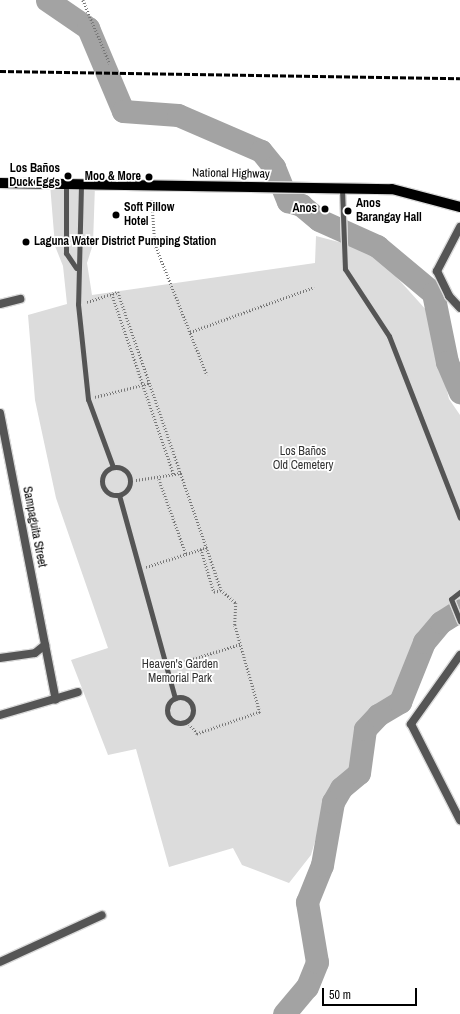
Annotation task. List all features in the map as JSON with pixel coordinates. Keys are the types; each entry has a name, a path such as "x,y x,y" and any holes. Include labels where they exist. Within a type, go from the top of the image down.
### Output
{"main road":[{"name":"National Highway","path":"0,183 392,189 460,207"}],"street":[{"path":"460,227 437,271 449,296 460,308"},
{"path":"0,304 20,299"},
{"name":"Sampaguita Street","path":"0,413 56,700"},
{"path":"0,658 34,653 45,645"},
{"path":"459,658 411,724 458,810 460,820"},
{"path":"0,715 56,700 78,692"},
{"path":"0,962 102,915"}],"lane":[{"path":"66,184 66,253 76,268"},
{"path":"81,185 76,268 78,304 88,399 113,467"},
{"path":"342,188 342,229 345,268 389,336 460,518"},
{"path":"113,467 123,469 130,481 127,490 119,494 110,494 102,484 106,472 113,467"},
{"path":"119,494 175,698"},
{"path":"460,592 451,599 460,621"},
{"path":"175,698 190,703 192,711 186,721 174,721 168,715 169,703 175,698"}],"path":[{"path":"84,0 110,64"},
{"path":"152,200 156,244 207,375"},
{"path":"190,332 314,287"},
{"path":"78,304 118,292 208,547 221,590 236,603 235,625 260,712 197,734 186,721"},
{"path":"112,294 174,475"},
{"path":"88,399 150,383"},
{"path":"130,481 159,479 181,473"},
{"path":"159,479 186,554"},
{"path":"140,568 208,547"},
{"path":"201,549 214,592 221,590"},
{"path":"167,666 241,644"}],"green space":[{"path":"50,184 95,185 93,244 87,263 92,295 315,263 316,236 373,251 428,312 449,399 460,415 460,603 427,625 396,698 367,713 353,770 328,797 311,855 289,883 242,865 233,848 169,867 136,749 108,755 71,660 108,648 56,498 35,400 28,315 67,304 63,266 55,246"}],"waterway":[{"path":"47,0 88,28 123,111 178,115 261,151 274,167 288,201 301,205 319,220 377,246 433,293 447,362 460,392"},
{"path":"284,1014 307,987 317,962 307,902 322,865 333,802 341,788 359,773 365,729 378,715 400,702 424,642 441,622 460,610"}],"railway":[{"path":"0,71 460,78"}],"place":[{"name":"Los Baños Duck Eggs","path":"68,176"},
{"name":"Moo & More","path":"149,177"},
{"name":"Anos","path":"325,209"},
{"name":"Anos Barangay Hall","path":"348,211"},
{"name":"Soft Pillow Hotel","path":"116,215"},
{"name":"Laguna Water District Pumping Station","path":"26,242"}],"park label":[{"name":"Los Baños Old Cemetery","path":"303,459"},
{"name":"Heaven's Garden Memorial Park","path":"180,672"}]}
